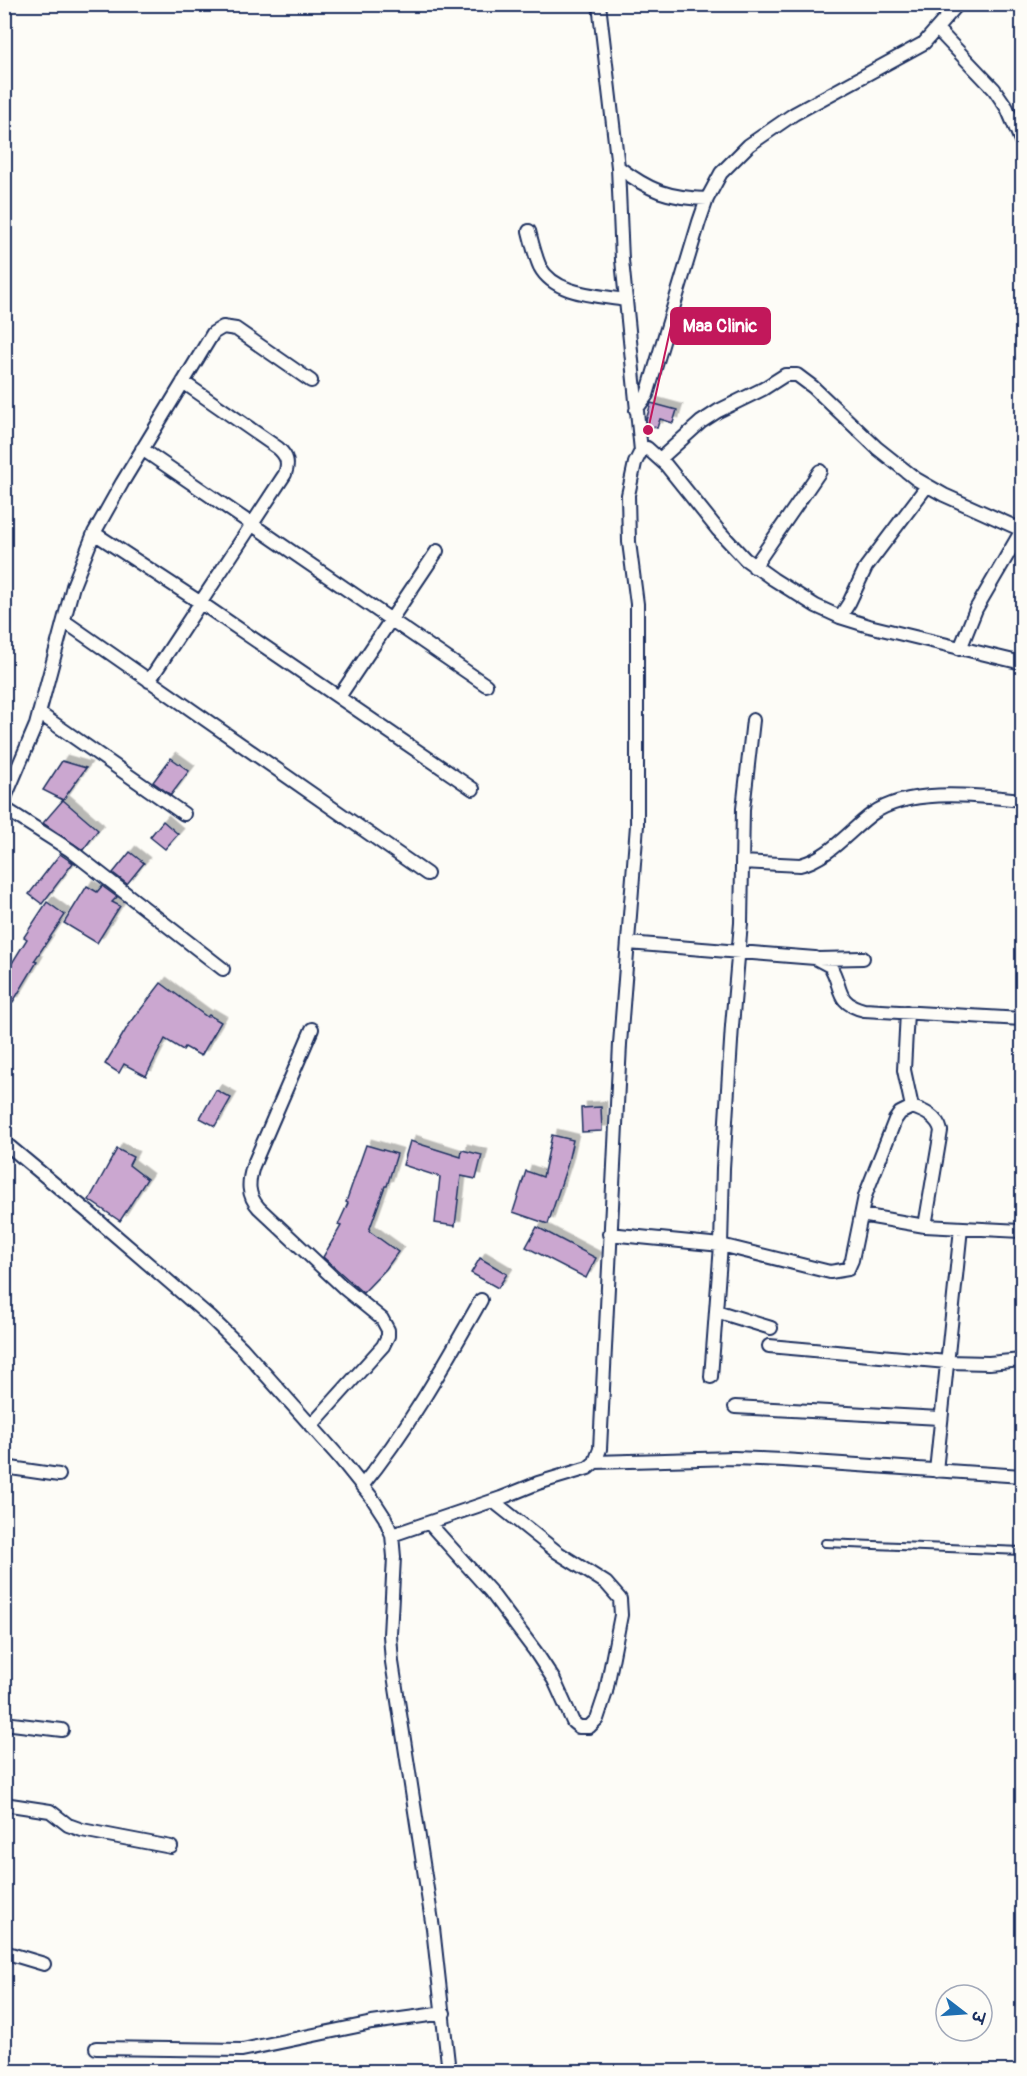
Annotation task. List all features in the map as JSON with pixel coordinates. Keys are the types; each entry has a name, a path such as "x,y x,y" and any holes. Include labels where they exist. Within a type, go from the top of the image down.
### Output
{"street":[{"path":"393,1536 538,1483 588,1468 595,1462 600,1449 609,1234 637,825 637,623 628,532 628,495 635,463 641,451 625,300 618,167 599,4"},
{"path":"940,4 946,17"},
{"path":"636,410 645,399 650,386 707,200 721,173 765,133 836,90 908,53 930,38 958,4"},
{"path":"937,29 994,88 1007,108 1023,143"},
{"path":"618,167 649,189 681,198 707,200"},
{"path":"529,231 540,266 553,281 573,290 625,300"},
{"path":"4,800 30,741 73,586 94,533 213,333 224,327 236,329 311,381"},
{"path":"660,459 709,416 763,389 785,375 791,374 802,378 877,448 916,479 988,516 1022,530 976,609 960,649"},
{"path":"149,681 287,468 286,458 278,448 183,382"},
{"path":"641,451 647,448 660,459 718,530 754,567 816,606 840,617 1023,663"},
{"path":"142,449 486,685"},
{"path":"754,567 820,471"},
{"path":"840,617 866,567 927,486"},
{"path":"94,533 201,603 472,789"},
{"path":"339,697 437,551"},
{"path":"64,621 427,874"},
{"path":"39,712 184,814"},
{"path":"711,1377 721,1245 726,1120 739,952 743,809 753,720"},
{"path":"742,862 800,865 809,862 874,813 915,798 945,796 1023,800"},
{"path":"4,808 70,850 223,969"},
{"path":"628,943 819,959 863,958"},
{"path":"819,959 830,966 841,995 855,1008 1023,1019"},
{"path":"907,1012 904,1070 912,1107"},
{"path":"311,1426 383,1346 388,1336 388,1330 382,1319 338,1283 259,1208 250,1195 249,1183 253,1166 312,1029"},
{"path":"609,1234 721,1245 830,1272 848,1269 868,1186 895,1120 900,1113 912,1107"},
{"path":"912,1107 929,1115 940,1126 925,1226"},
{"path":"4,1142 210,1317 242,1348 362,1486 385,1518 393,1536 390,1635 392,1662 434,1928 449,2072"},
{"path":"861,1215 925,1226 1022,1231"},
{"path":"936,1471 961,1228"},
{"path":"362,1486 387,1455 414,1415 481,1300"},
{"path":"716,1311 771,1328"},
{"path":"769,1346 946,1362 989,1363 1023,1360"},
{"path":"735,1407 940,1418"},
{"path":"595,1462 753,1459 1023,1476"},
{"path":"4,1467 59,1475"},
{"path":"429,1523 490,1590 535,1651 554,1680 573,1722 579,1727 589,1727 597,1719 606,1692 621,1615 620,1599 606,1583 557,1552 493,1501"},
{"path":"4,1723 62,1730"},
{"path":"4,1804 50,1811 69,1825 82,1830 171,1846"},
{"path":"4,1952 44,1964"},
{"path":"96,2048 242,2050 372,2023 444,2013"}],"lane":[{"path":"825,1543 1023,1551"}],"building":[{"path":"651,403 677,410 673,423 660,419 657,428 647,425 646,420"},
{"path":"171,758 189,771 171,795 153,782"},
{"path":"62,761 86,768 63,800 43,790"},
{"path":"63,800 98,830 83,850 43,823"},
{"path":"163,821 178,834 165,849 150,837"},
{"path":"130,852 144,863 127,884 113,873"},
{"path":"60,854 73,863 42,904 29,894"},
{"path":"87,886 97,892 102,886 117,897 112,902 120,906 97,943 64,923"},
{"path":"47,902 65,915 34,961 37,962 13,1002 4,997 4,976 27,939 24,937"},
{"path":"161,983 207,1017 209,1015 221,1022 201,1056 185,1047 183,1050 165,1039 146,1076 124,1064 119,1073 105,1064 128,1026"},
{"path":"216,1090 231,1098 215,1126 200,1118"},
{"path":"601,1107 602,1131 582,1132 581,1108"},
{"path":"552,1135 573,1140 548,1224 513,1212 526,1171 543,1177"},
{"path":"410,1141 461,1157 462,1150 482,1155 476,1179 461,1176 455,1226 435,1223 440,1177 403,1165"},
{"path":"366,1145 397,1154 369,1231 398,1252 386,1269 363,1293 323,1257 341,1226 338,1225 348,1203 346,1202"},
{"path":"117,1149 133,1157 129,1165 147,1179 120,1221 89,1200"},
{"path":"537,1227 596,1258 586,1278 526,1247"},
{"path":"480,1258 507,1274 498,1288 471,1273"}],"place":[{"name":"Maa Clinic","path":"648,430"}]}
